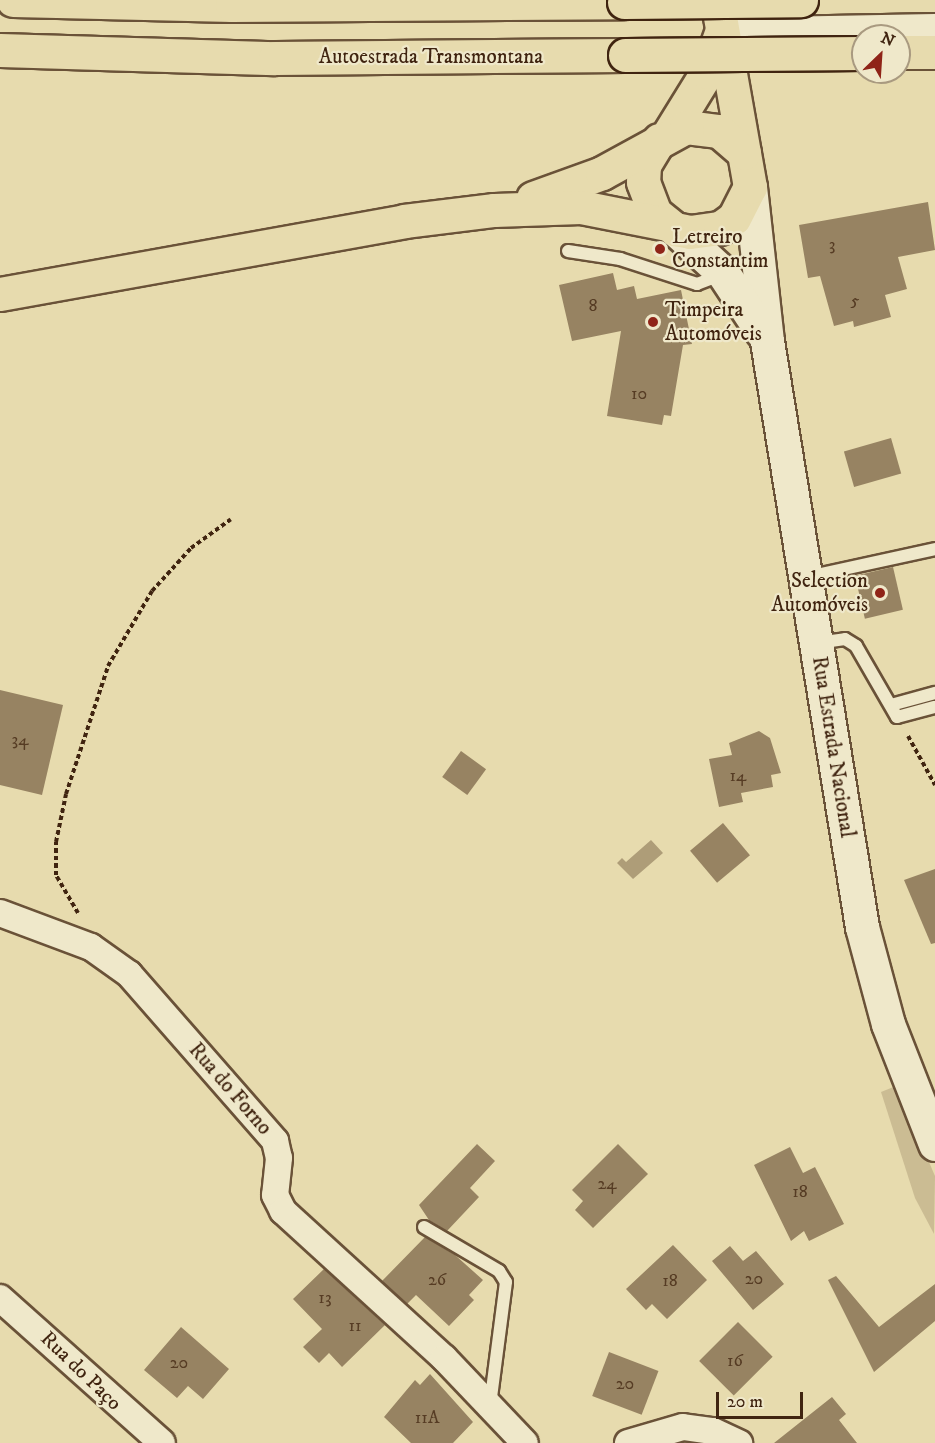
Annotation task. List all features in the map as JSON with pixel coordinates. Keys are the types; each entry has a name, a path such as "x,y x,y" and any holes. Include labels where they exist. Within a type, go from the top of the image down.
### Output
{"main road":[{"path":"14,0 220,5 801,0"},
{"path":"720,15 704,80 644,165 643,182 646,198 671,226 723,273 767,341"},
{"path":"0,294 404,221 494,210 581,207 702,233 720,228 744,206 750,187 720,15"},
{"name":"Autoestrada Transmontana","path":"0,50 275,58 851,52"},
{"path":"911,52 935,52"},
{"path":"494,210 587,180 665,136 703,126 733,140 744,153"},
{"name":"Rua Estrada Nacional","path":"750,187 767,341 871,966 935,1144"}],"street":[{"path":"720,15 935,27"},
{"name":"Rua do Forno","path":"0,913 112,959 148,993 275,1141 279,1158 275,1196 283,1211 444,1358 525,1443"},
{"name":"Rua do Paço","path":"0,1298 162,1443"},
{"path":"628,1443 683,1427 713,1431 739,1443"}],"lane":[{"path":"567,251 620,259 697,284 723,273"},
{"path":"806,578 935,549"},
{"path":"817,643 850,641 897,717 935,707"},
{"path":"891,705 935,693"},
{"path":"424,1227 499,1271 506,1282 490,1407"}],"path":[{"path":"112,959 63,892 56,875 56,842 66,794 108,666 132,620 176,563 231,519"},
{"path":"897,717 935,785"}],"shaded area":[{"path":"651,840 663,853 633,879 617,863 622,858 626,862"},
{"path":"896,1086 935,1176 934,1234 915,1198 881,1092"}],"building":[{"path":"928,202 935,250 898,257 907,289 885,295 891,317 854,327 853,321 834,326 820,276 808,278 799,225"},
{"path":"613,273 617,290 634,286 637,299 681,290 692,344 683,345 671,416 664,415 662,425 607,416 621,331 572,341 559,285"},
{"path":"891,438 901,474 854,487 844,452"},
{"path":"893,567 903,610 865,619 855,576"},
{"path":"0,690 63,705 42,795 0,785"},
{"path":"759,731 770,738 781,773 771,775 773,787 741,793 743,802 719,807 709,759 732,755 729,743"},
{"path":"461,751 486,769 467,795 442,777"},
{"path":"723,823 750,855 717,883 690,851"},
{"path":"935,869 935,943 931,944 904,880"},
{"path":"477,1144 495,1161 470,1188 479,1197 447,1231 429,1220 419,1205"},
{"path":"618,1144 648,1174 593,1228 575,1210 583,1201 572,1190"},
{"path":"790,1147 803,1173 815,1167 844,1224 809,1241 804,1231 791,1241 754,1165"},
{"path":"425,1237 455,1255 483,1280 469,1295 474,1300 449,1326 416,1295 407,1304 382,1281"},
{"path":"673,1245 707,1280 667,1319 652,1304 646,1310 626,1289"},
{"path":"730,1246 743,1261 756,1251 784,1284 753,1310 712,1261"},
{"path":"324,1269 385,1325 342,1367 329,1353 319,1363 303,1347 322,1329 293,1299"},
{"path":"836,1276 879,1327 935,1284 935,1321 874,1372 828,1280"},
{"path":"738,1322 773,1357 734,1396 699,1361"},
{"path":"181,1327 229,1369 203,1399 188,1386 177,1398 144,1370"},
{"path":"609,1352 658,1371 642,1415 592,1396"},
{"path":"430,1374 473,1422 453,1443 411,1443 384,1417 415,1380 420,1385"},
{"path":"832,1397 846,1414 839,1420 857,1443 774,1443"}],"place":[{"name":"Letreiro Constantim","path":"660,249"},
{"name":"Timpeira Automóveis","path":"653,322"},
{"name":"Selection Automóveis","path":"880,593"}]}
